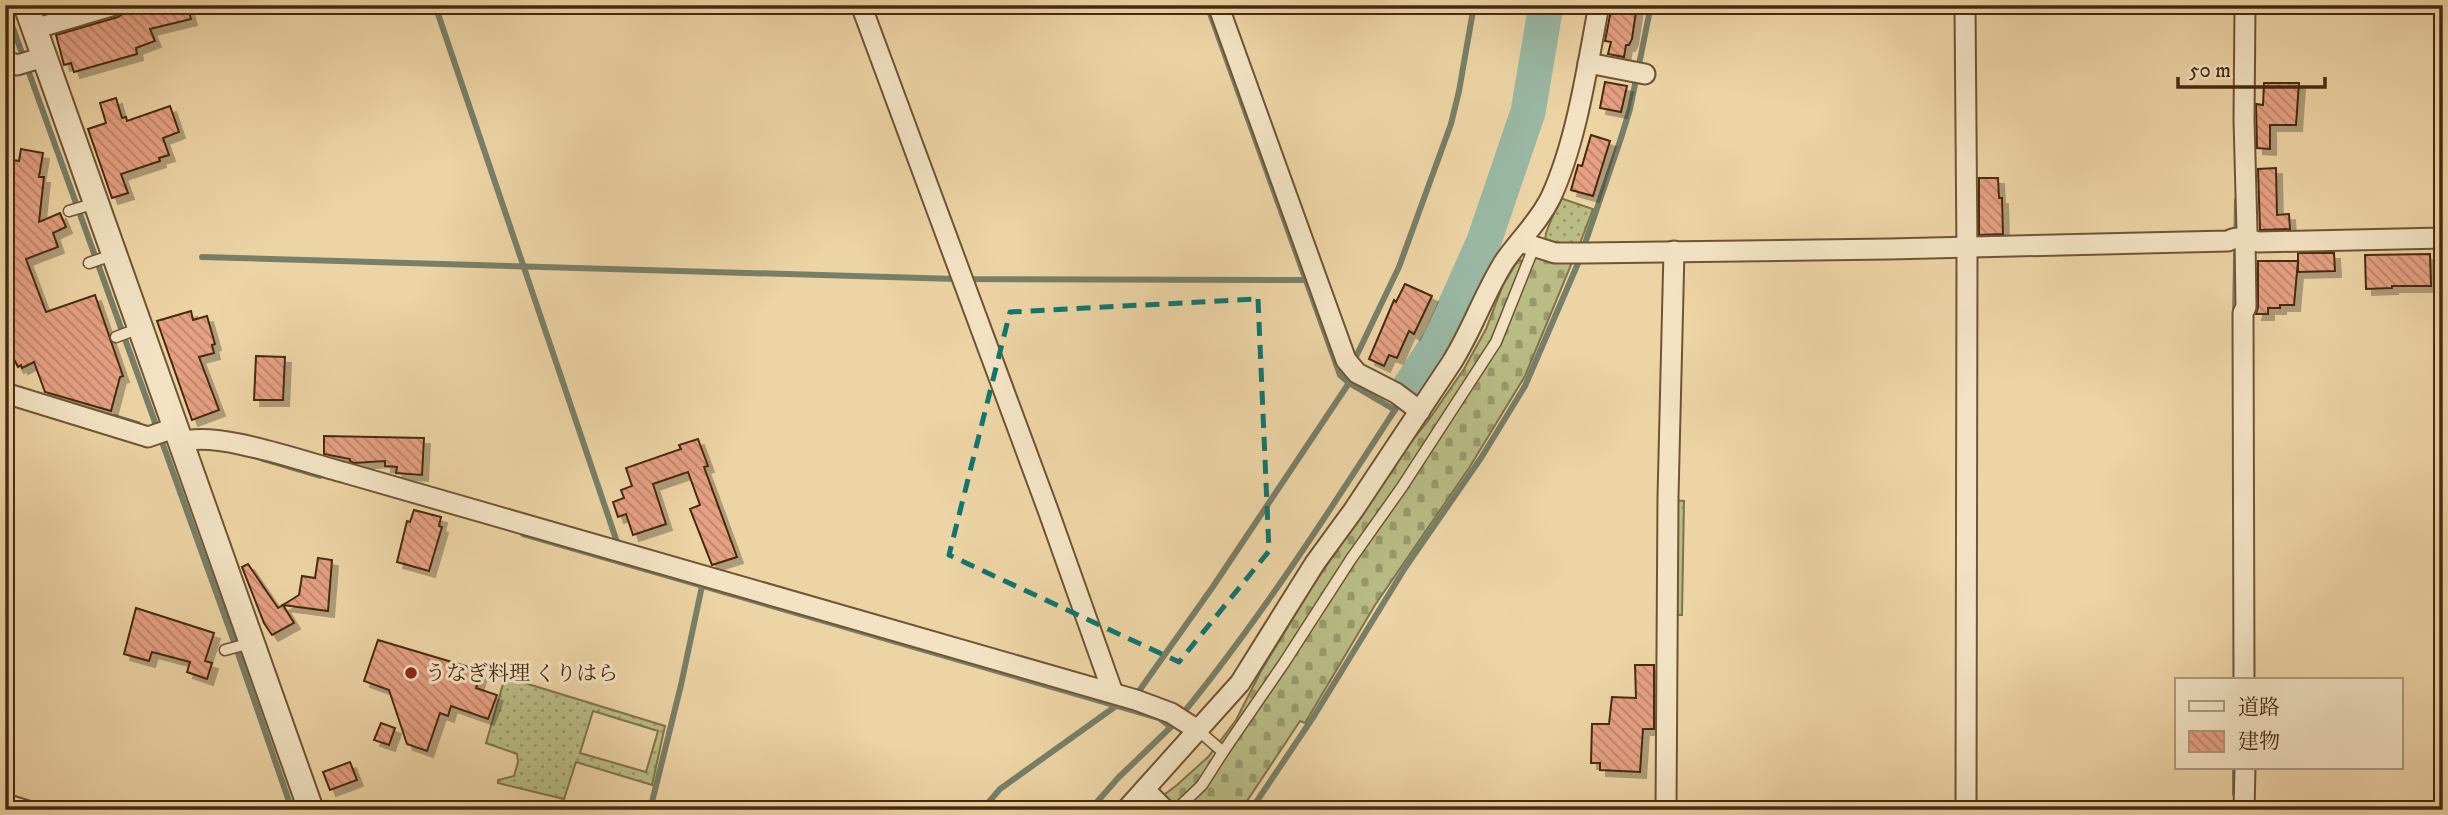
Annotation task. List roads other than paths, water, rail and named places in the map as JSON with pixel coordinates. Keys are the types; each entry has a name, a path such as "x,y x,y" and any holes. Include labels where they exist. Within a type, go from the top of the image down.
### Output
{"street":[{"path":"26,5 34,29 27,61 92,204 101,258 127,333 170,434 311,810"},
{"path":"34,29 116,5"},
{"path":"861,5 1113,693"},
{"path":"1218,5 1335,333 1352,367 1408,402"},
{"path":"1126,810 1194,727 1240,683 1315,563 1353,511 1408,402 1468,337 1490,285 1506,260 1527,245 1551,196 1570,142 1599,5"},
{"path":"1965,5 1966,810"},
{"path":"2244,678 2243,313 2246,307 2242,242 2247,230 2245,5"},
{"path":"1588,63 1640,73"},
{"path":"1527,245 1555,253 1674,257 1889,250 1967,253 2228,241 2443,238"},
{"path":"1666,810 1668,497 1674,257"},
{"path":"5,394 148,437 170,434 229,442 346,473 1113,693 1171,713 1194,727"},
{"path":"2244,810 2245,770"},
{"path":"1145,790 1165,810"},
{"path":"5,804 24,810"}],"lane":[{"path":"71,211 92,204"},
{"path":"1176,810 1202,785 1351,559 1422,458 1496,342 1527,245"},
{"path":"226,649 249,644"},
{"path":"1194,727 1223,752"}],"waterway":[{"path":"435,5 618,545"},
{"path":"1207,5 1340,375 1395,410"},
{"path":"1353,363 1399,267 1451,124 1474,5"},
{"path":"1407,391 1440,340 1484,241 1528,112 1546,5"},
{"path":"1251,810 1314,716 1405,568 1481,458 1525,386 1579,261 1620,141 1630,109 1651,5"},
{"path":"5,6 292,810"},
{"path":"2235,315 2237,200"},
{"path":"202,257 956,279 1306,280"},
{"path":"1139,691 1212,588 1349,383"},
{"path":"1180,717 1268,601 1402,399"},
{"path":"115,417 138,424"},
{"path":"263,459 320,476"},
{"path":"523,534 1159,718 1171,727"},
{"path":"650,810 702,586"},
{"path":"982,810 1000,789 1116,706"},
{"path":"1090,810 1118,778 1173,725"},
{"path":"2235,770 2235,794"}],"place":[{"name":"うなぎ料理 くりはら","path":"411,673"}]}
